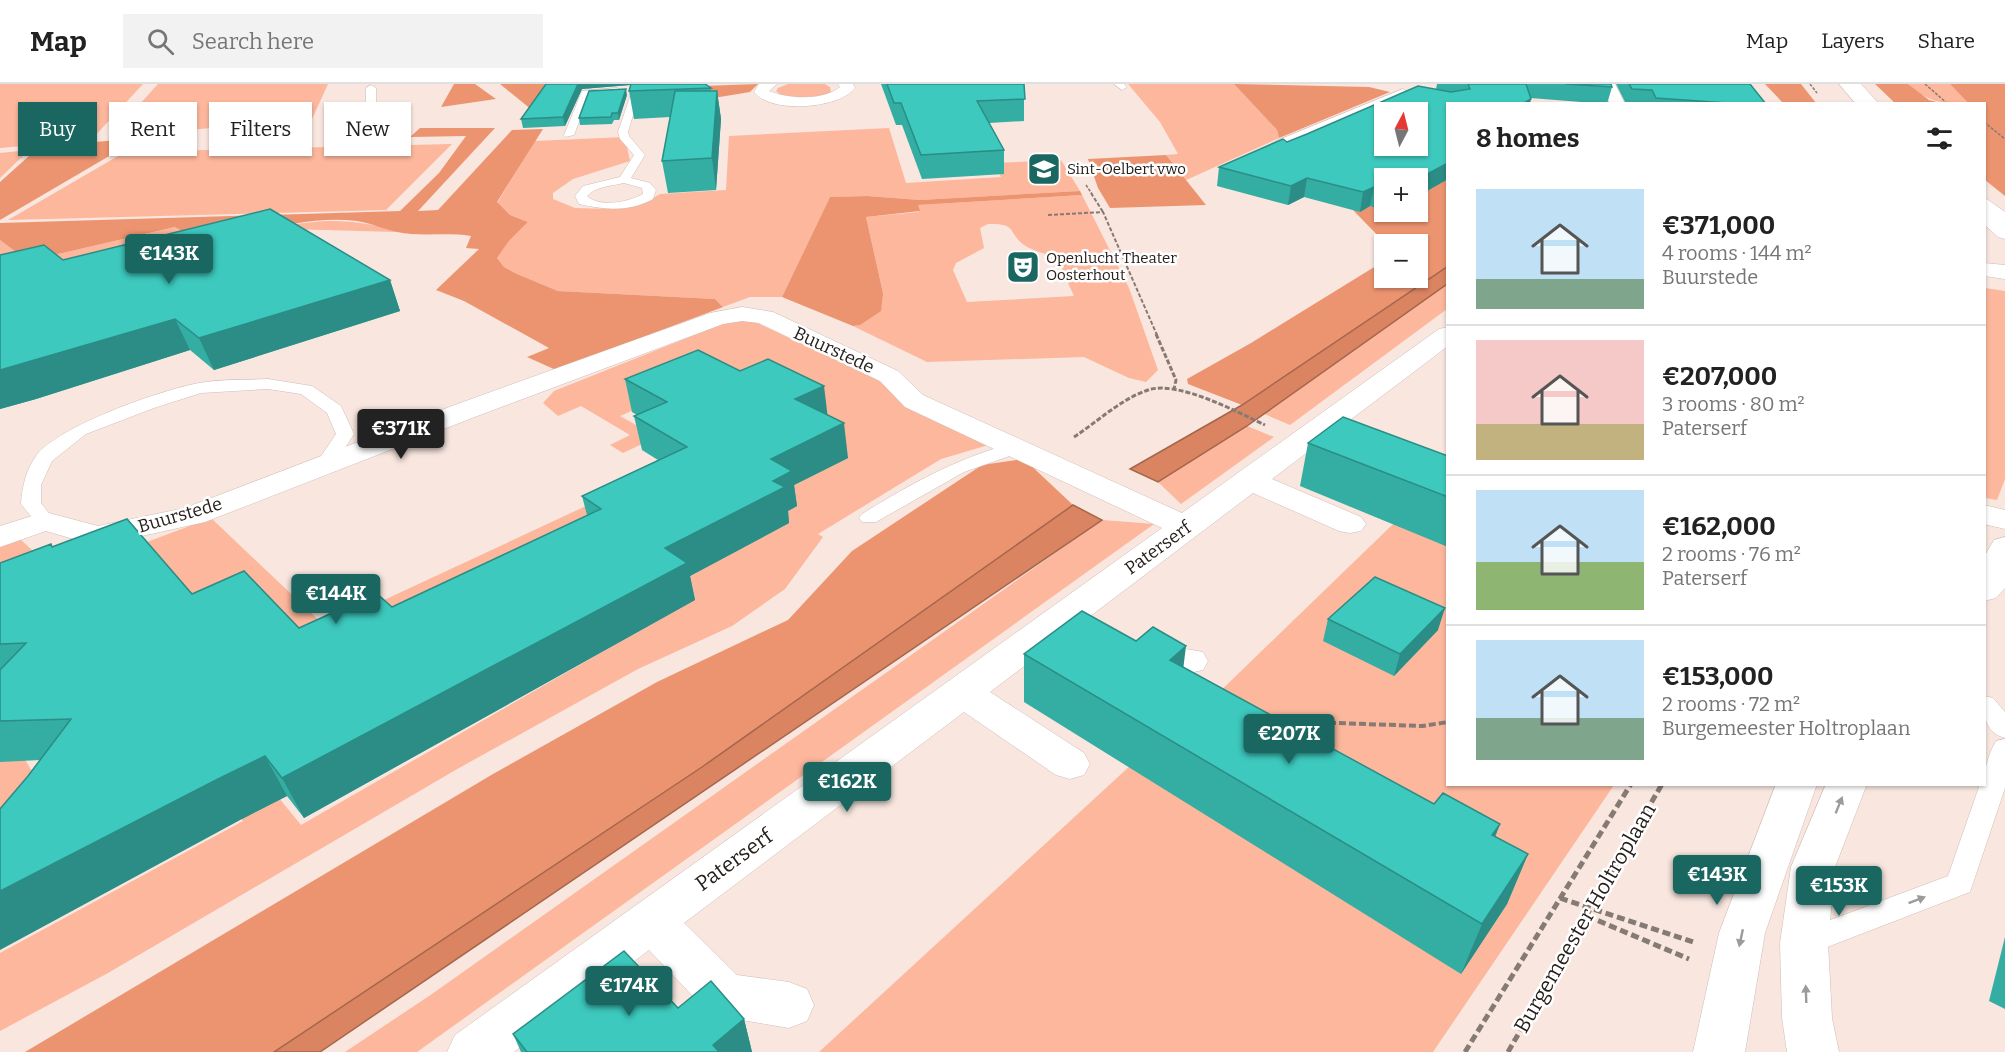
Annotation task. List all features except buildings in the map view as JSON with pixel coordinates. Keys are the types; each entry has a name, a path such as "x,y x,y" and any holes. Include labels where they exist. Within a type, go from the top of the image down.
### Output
{"street":[{"path":"770,84 762,88 761,92 764,96 797,101 837,96 848,88 844,84"},
{"path":"1380,84 1403,93 1423,97"},
{"path":"1608,84 1617,102"},
{"path":"1839,87 1844,102"},
{"path":"1839,87 1862,102"},
{"path":"1274,148 1403,93"},
{"path":"1986,214 2005,233"},
{"path":"1986,250 2005,253"},
{"path":"1986,269 2005,272"},
{"name":"Buurstede","path":"45,521 97,536 194,515 462,412 718,318 742,314 765,317 879,371 889,376 914,401 1186,527"},
{"name":"Paterserf","path":"473,1052 963,692 1092,629 1186,527 1315,431 1444,341"},
{"path":"1315,431 1346,443"},
{"path":"1249,480 1350,524"},
{"path":"1986,515 2005,520"},
{"path":"0,537 45,521"},
{"path":"1986,590 2005,547"},
{"path":"1092,629 1148,659 1190,661"},
{"path":"963,692 1070,764"},
{"path":"1719,1052 1742,933 1796,786"},
{"path":"1813,1052 1807,1018 1804,943 1813,867 1846,786"},
{"path":"651,921 724,995 789,1005"}],"lane":[{"path":"569,135 585,93 697,84"},
{"path":"1856,84 1872,102"},
{"path":"370,88 371,102"},
{"path":"624,180 646,185 650,190 648,196 639,203 620,206 596,205 583,201 580,196 587,189 624,180 640,155 624,137 623,132 636,90"},
{"path":"1986,202 2005,218"},
{"path":"45,521 31,504 32,485 44,458 80,430 148,404 200,388 268,384 306,390 335,410 345,434 324,465"},
{"path":"869,518 943,472 987,455 1029,453"},
{"path":"1986,706 2005,729"},
{"path":"1804,943 1960,884 2005,748"}],"path":[{"path":"1925,84 1946,102"},
{"path":"1986,124 2005,139"},
{"path":"1086,185 1103,212 1176,380 1174,389"},
{"path":"1048,215 1103,212"},
{"path":"1029,453 1150,389 1174,389 1188,393 1271,427"},
{"path":"1266,721 1422,726 1446,722"},
{"path":"1465,1052 1630,786"},
{"name":"Burgemeester Holtroplaan","path":"1508,1052 1661,786"},
{"path":"1560,898 1698,944"}],"shaded area":[{"path":"0,84 143,84 126,102 109,102 109,121 97,134 97,102 18,102 18,146 0,148"},
{"path":"158,84 328,84 312,119 312,102 209,102 209,128 197,129 197,102 142,102"},
{"path":"454,84 475,84 496,99 441,107"},
{"path":"500,84 548,84 532,110"},
{"path":"758,84 750,92 683,103 702,86"},
{"path":"788,84 825,84 830,87 831,93 810,98 795,98 776,91"},
{"path":"1128,84 1234,84 1277,130 1279,138 1186,180 1166,155 1178,154 1160,122"},
{"path":"1234,84 1369,87 1390,92 1279,138 1277,130"},
{"path":"1765,84 1801,84 1815,102 1782,102"},
{"path":"1875,84 1908,84 1929,100 1936,102 1894,102"},
{"path":"1908,84 1950,84 1967,102 1935,101 1922,95"},
{"path":"1950,84 2005,84 2005,196 1986,181 1986,102 1967,102"},
{"path":"420,128 495,128 418,211 438,210 512,130 543,129 497,202 510,215 528,222 509,241 497,258 504,267 558,291 715,299 723,307 556,370 527,357 549,348 464,301 436,290 479,249 466,248 471,236 406,233 357,221 338,220 281,226 207,245 175,227 28,261 0,240 0,223 400,211 439,173 466,136 411,136"},
{"path":"889,128 906,183 1001,177 994,163 1061,160 1080,191 920,200 867,196 830,197 782,297 750,297 723,307 715,299 558,291 504,267 497,258 509,241 528,222 510,215 497,203 535,141 625,137 630,161 573,179 553,193 553,199 575,208 610,209 645,203 660,194 726,190 729,136"},
{"path":"109,141 109,156 0,220 0,182 29,156 97,156 97,142"},
{"path":"452,144 386,210 8,220 118,156 197,156 197,150 209,150 209,156 312,156 312,147 324,147 324,156 411,156 411,145"},
{"path":"18,151 18,156 23,156 0,178 0,153"},
{"path":"1166,155 1206,205 1110,208 1098,188 1088,159"},
{"path":"1446,172 1446,268 1428,280 1428,234 1376,234 1353,210 1374,198 1374,222 1428,222 1428,176"},
{"path":"1080,191 1082,195 918,205 920,211 866,217 883,293 881,311 860,325 853,326 782,297 830,197 867,196 920,200"},
{"path":"1082,195 1129,288 1158,370 1146,382 1129,378 1084,357 927,362 853,326 860,325 883,293 866,217 919,212 917,205","holes":["988,224 997,224 1011,229 1024,245 1056,257 1074,296 967,302 953,270 956,263 984,248 980,228"]},
{"path":"325,221 362,223 397,232 287,229 207,245 285,225"},
{"path":"175,227 207,245 152,246 0,281 0,240 28,261"},
{"path":"1374,267 1374,288 1416,288 1242,405 1188,384 1187,379 1251,343"},
{"path":"1446,268 1446,285 1247,426 1158,482 1130,469 1242,405 1416,288 1428,288 1428,280"},
{"path":"1446,285 1446,310 1290,425 1262,413"},
{"path":"1986,288 2005,291 2005,479 1997,500 1986,498"},
{"path":"742,316 877,379 906,404 995,443 941,459 818,534 823,537 785,589 732,626 638,669 459,768 108,973 0,1031 0,953 243,821 227,799 264,780 301,825 684,605 691,385 620,416 657,437 623,453 610,445 630,435 581,406 558,416 543,403 554,391"},
{"path":"1247,426 1274,437 1181,504 1158,482"},
{"path":"1024,459 1073,505 702,767 274,1052 25,1052 493,774 657,682 788,620 852,551 982,465"},
{"path":"657,473 401,645 0,611 0,546 20,539 59,575 211,518 326,627"},
{"path":"1446,478 1446,786 1613,786 1433,1052 819,1052 1131,765 1208,703 1390,527"},
{"path":"1073,505 1102,520 320,1052 274,1052 702,767"},
{"path":"1102,520 1154,524 417,1052 345,1052 432,994"},
{"path":"0,716 49,801 0,847"}],"place":[{"name":"Sint-Oelbert vwo","path":"1044,169"},
{"name":"Openlucht Theater Oosterhout","path":"1023,267"}]}
